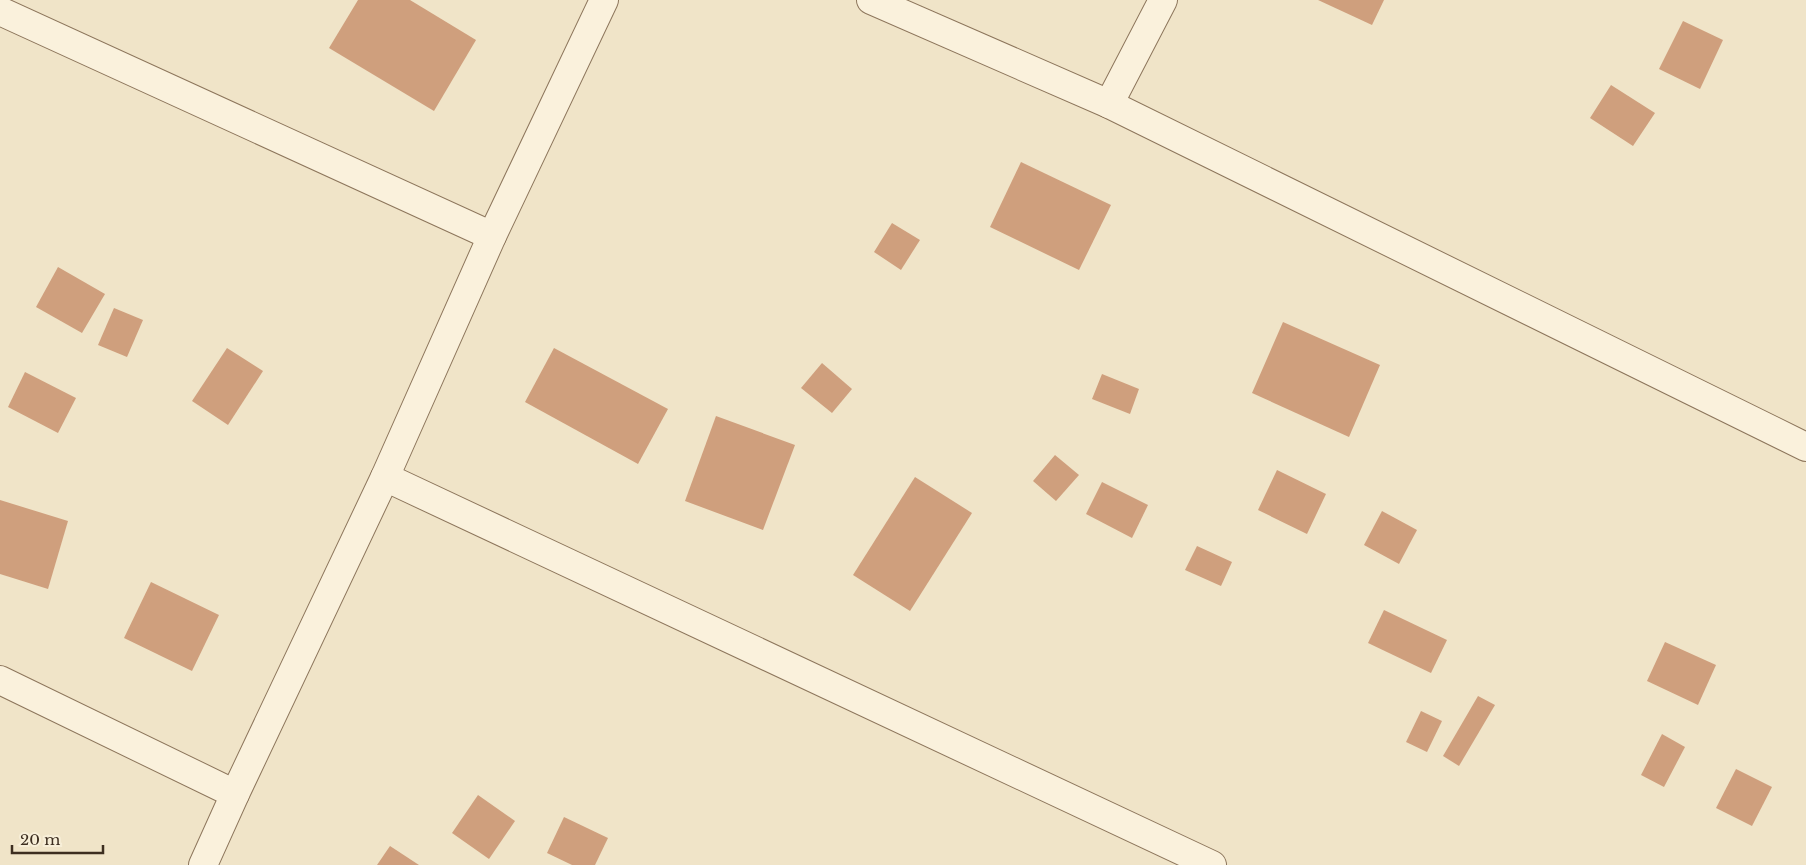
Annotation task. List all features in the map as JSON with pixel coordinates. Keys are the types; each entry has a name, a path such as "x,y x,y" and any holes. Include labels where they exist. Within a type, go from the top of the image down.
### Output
{"street":[{"path":"203,865 385,477 492,236 604,0"},
{"path":"871,0 1108,104 1806,447"},
{"path":"1108,104 1163,0"},
{"path":"0,11 492,236"},
{"path":"385,477 1212,865"},
{"path":"0,680 235,794"}],"building":[{"path":"358,0 410,0 476,40 434,111 329,48"},
{"path":"1318,0 1384,0 1372,25"},
{"path":"1683,21 1723,40 1700,89 1659,69"},
{"path":"1611,85 1655,113 1633,146 1590,118"},
{"path":"1021,162 1111,205 1079,270 990,227"},
{"path":"892,223 920,240 901,270 874,252"},
{"path":"58,267 105,294 82,333 36,307"},
{"path":"114,308 143,320 127,357 98,345"},
{"path":"1283,322 1380,365 1349,437 1252,393"},
{"path":"227,348 263,371 228,425 192,401"},
{"path":"554,348 668,409 638,464 525,402"},
{"path":"822,363 852,389 832,413 801,388"},
{"path":"25,372 76,398 58,433 8,407"},
{"path":"1102,374 1139,389 1130,414 1092,399"},
{"path":"716,416 795,445 763,530 685,501"},
{"path":"1055,455 1079,475 1056,501 1033,481"},
{"path":"1277,470 1326,494 1307,534 1258,510"},
{"path":"915,477 972,513 910,611 853,575"},
{"path":"1102,482 1148,505 1132,538 1086,514"},
{"path":"0,500 68,521 48,589 0,574"},
{"path":"1382,511 1417,530 1399,564 1364,545"},
{"path":"1197,546 1232,562 1221,586 1185,570"},
{"path":"151,582 219,615 192,671 124,638"},
{"path":"1384,610 1447,640 1431,673 1368,643"},
{"path":"1665,642 1716,665 1698,705 1647,681"},
{"path":"1478,696 1495,705 1459,766 1443,756"},
{"path":"1421,711 1442,721 1427,752 1406,742"},
{"path":"1662,734 1685,747 1664,787 1641,775"},
{"path":"1736,769 1772,787 1752,826 1716,808"},
{"path":"478,795 515,821 489,859 452,833"},
{"path":"564,817 608,838 595,865 572,865 547,853"},
{"path":"390,846 419,865 377,865"}]}
